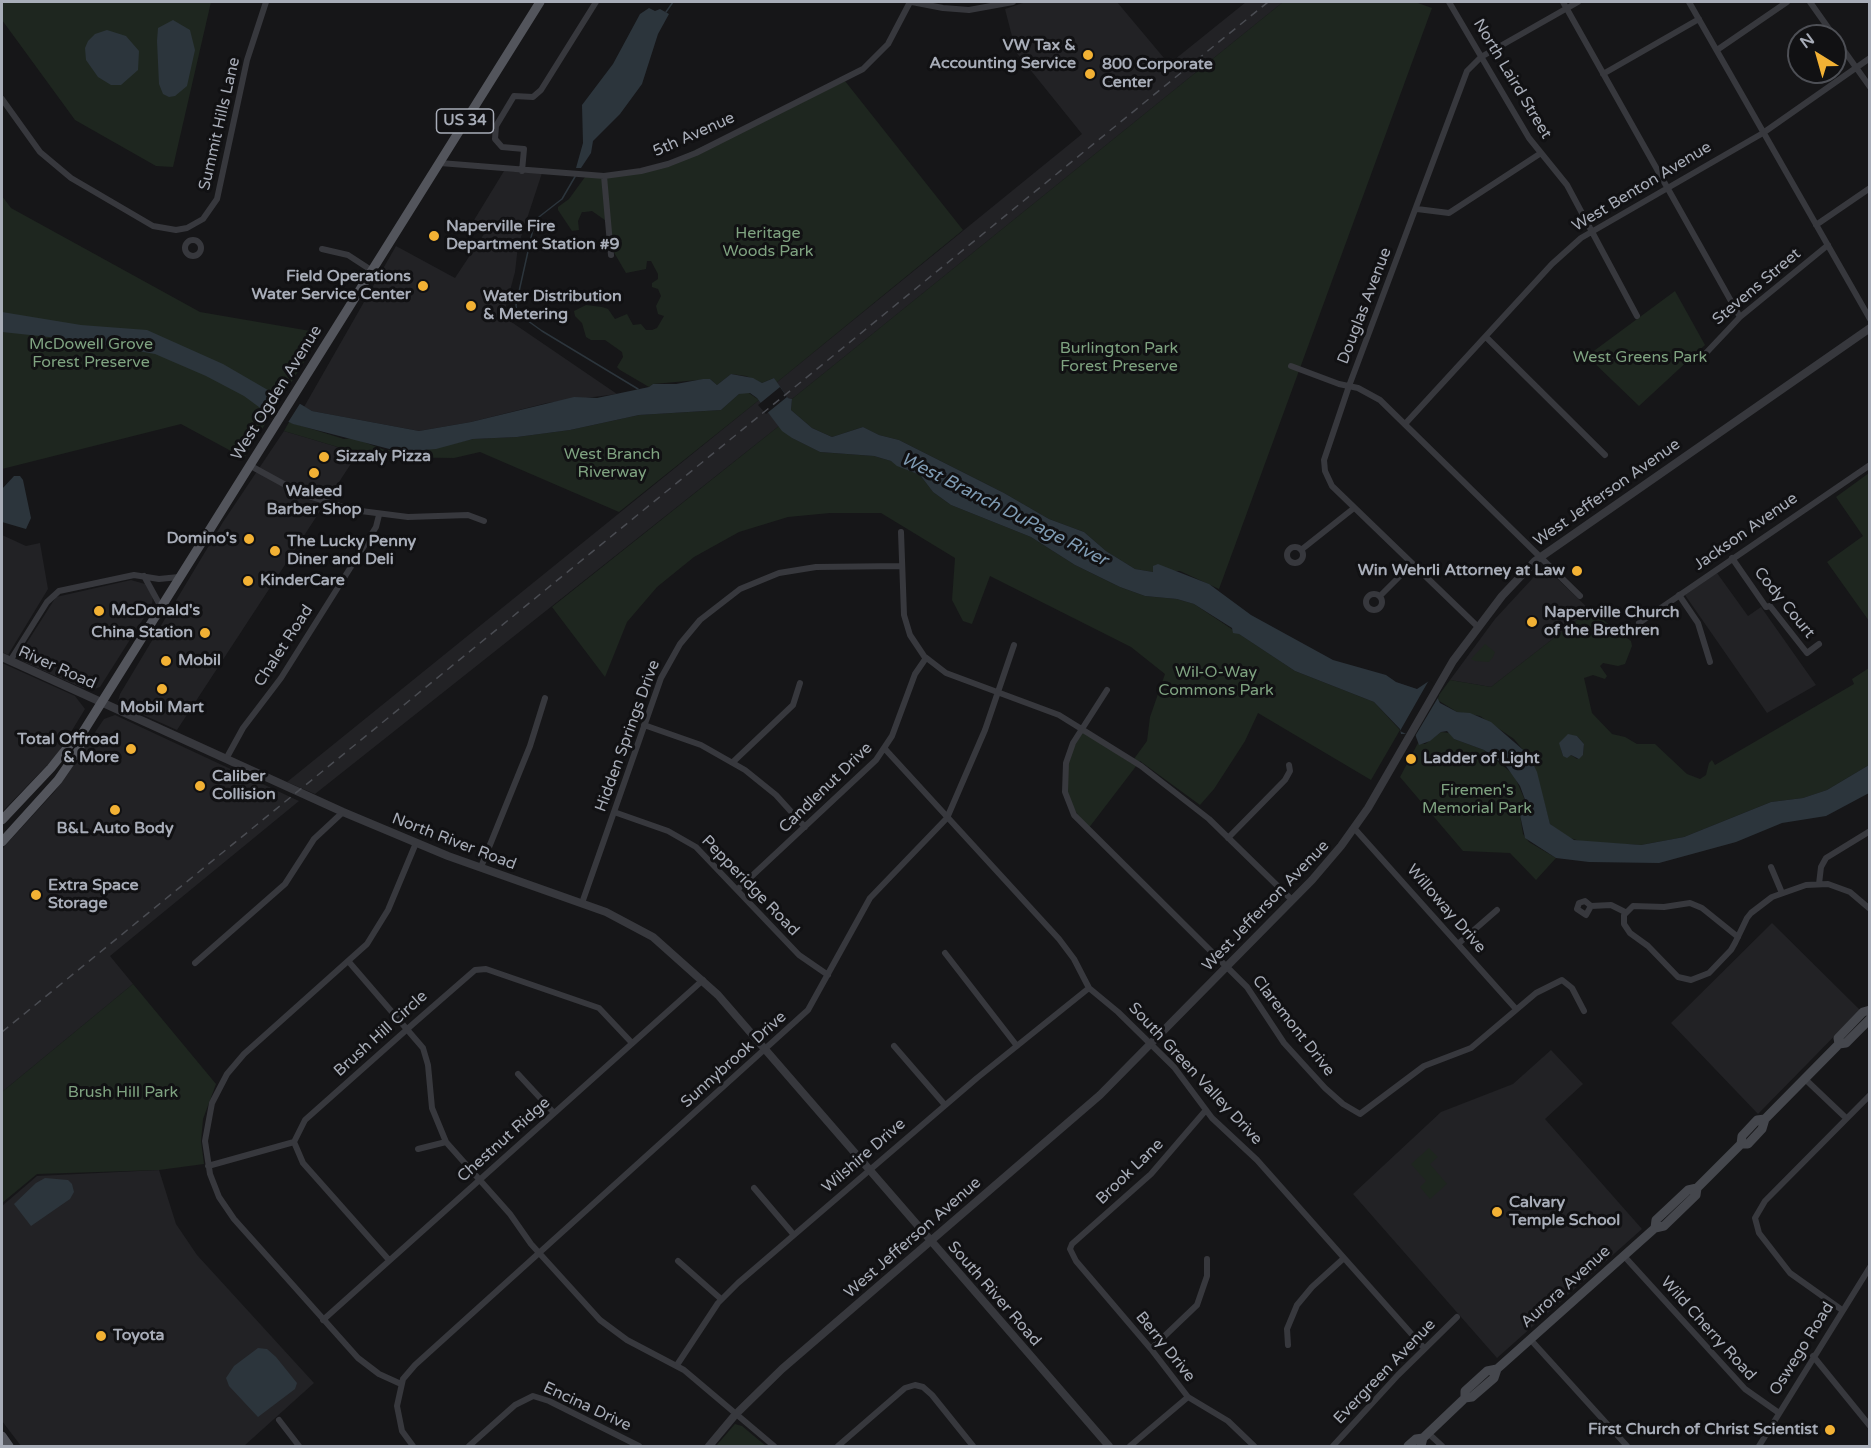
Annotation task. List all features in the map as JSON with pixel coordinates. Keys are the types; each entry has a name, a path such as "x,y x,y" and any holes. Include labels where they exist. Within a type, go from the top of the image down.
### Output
{"main road":[{"name":"West Ogden Avenue","path":"2,820 51,768 71,742 78,740 540,2"},
{"name":"West Ogden Avenue","path":"2,842 63,772 80,748 78,740"},
{"name":"Aurora Avenue","path":"1839,1044 1838,1038 1863,1012 1869,1010"},
{"name":"Aurora Avenue","path":"1408,1446 1416,1439 1424,1439 1465,1398 1465,1391 1487,1371 1497,1369 1655,1228 1656,1220 1688,1190 1697,1188 1741,1144 1742,1136 1757,1120 1765,1119 1839,1044 1846,1043 1869,1019"},
{"path":"2,1436 9,1446"}],"street":[{"name":"Summit Hills Lane","path":"187,228 203,219 217,199 247,60 266,2"},
{"path":"522,171 524,149 502,147 495,139 496,126 514,96 533,97 541,90 596,2"},
{"path":"911,2 969,10 1013,2"},
{"name":"5th Avenue","path":"440,163 604,176 641,171 683,158 853,76 885,49 911,2"},
{"name":"North Laird Street","path":"1449,2 1513,113 1541,153 1563,179 1637,316"},
{"name":"Douglas Avenue","path":"1477,626 1411,565 1330,483 1324,464 1349,386 1467,71 1481,57 1565,5 1578,2"},
{"path":"1689,2 1869,319"},
{"path":"1717,50 1787,2"},
{"path":"1810,2 1825,24"},
{"path":"1565,5 1740,317"},
{"path":"1603,74 1699,19"},
{"path":"1847,55 1869,87"},
{"name":"West Benton Avenue","path":"1405,424 1552,264 1591,231 1763,133 1869,58"},
{"path":"2,99 40,152 71,178 153,226 165,230 187,228 191,240"},
{"path":"1417,209 1449,213 1541,153"},
{"path":"604,176 611,255"},
{"path":"1816,225 1869,188"},
{"name":"Stevens Street","path":"1706,352 1740,317 1828,245"},
{"path":"322,249 348,255 371,270"},
{"name":"West Jefferson Avenue","path":"709,1446 735,1415 782,1369 1100,1095 1327,864 1354,828 1436,685 1477,626 1540,556 1869,328"},
{"path":"1486,337 1605,455"},
{"path":"1291,366 1371,393 1580,596"},
{"path":"249,465 285,486 320,501 379,515 419,518 468,515 484,521"},
{"name":"Jackson Avenue","path":"1639,623 1869,465"},
{"path":"1301,550 1354,508"},
{"name":"Chalet Road","path":"226,759 243,728 281,678 376,528 379,515"},
{"path":"902,532 903,609 907,628 926,658 946,673 1049,710 1159,778 1228,838 1292,900"},
{"name":"Cody Court","path":"1732,558 1766,607 1770,606 1807,653 1819,645"},
{"path":"1380,596 1411,565"},
{"name":"Hidden Springs Drive","path":"582,903 661,678 673,653 700,620 724,599 755,582 798,569 902,566"},
{"path":"5,659 55,594 121,577 144,576 159,579 179,577"},
{"path":"144,576 161,607"},
{"path":"1679,595 1698,623 1710,662"},
{"name":"Sunnybrook Drive","path":"401,1384 415,1365 801,1018 813,1004 870,898 948,818 998,692 1014,645"},
{"name":"Candlenut Drive","path":"738,889 868,770 885,749 915,674 926,658"},
{"name":"River Road","path":"5,659 101,702"},
{"path":"733,762 794,705 800,683"},
{"name":"Claremont Drive","path":"1107,690 1069,752 1064,769 1065,792 1074,815 1251,992 1284,1043 1325,1089 1360,1114 1382,1100 1424,1066 1475,1045 1516,1009 1542,990 1562,980 1572,988 1584,1011"},
{"path":"481,867 530,746 545,698"},
{"name":"North River Road","path":"101,702 416,843 632,923 664,946 703,980 766,1049"},
{"path":"644,725 701,746 733,762 763,783 805,827"},
{"name":"South Green Valley Drive","path":"885,749 1059,939 1074,959 1089,988 1151,1044 1182,1076 1206,1110 1257,1160 1424,1348"},
{"path":"1228,838 1285,780 1290,771 1289,765"},
{"path":"195,963 285,884 314,839 343,812"},
{"name":"Pepperidge Road","path":"614,812 668,831 687,841 710,859 799,955 828,975"},
{"name":"Willoway Drive","path":"1354,828 1516,1009"},
{"path":"1819,884 1823,862 1828,855 1869,831"},
{"path":"413,1446 398,1420 397,1406 401,1384 379,1374 358,1358 228,1212 219,1197 208,1166 205,1141 208,1118 227,1074 244,1054 349,962 380,926 416,843"},
{"path":"1771,867 1782,893"},
{"path":"1625,912 1626,928 1648,945 1678,977 1691,980 1701,979 1720,963 1756,908 1782,893 1806,885 1819,884 1843,888 1868,905"},
{"path":"1625,912 1635,905 1664,907 1690,903 1702,908 1738,937"},
{"path":"1591,906 1611,905 1625,912"},
{"path":"1458,944 1497,910"},
{"path":"945,953 1017,1046"},
{"path":"349,962 408,1028 426,1055 432,1108 446,1142 510,1214 539,1253 595,1315 611,1329 677,1365 774,1446"},
{"path":"471,962 475,970 493,971 599,1008 632,1043"},
{"name":"Brush Hill Circle","path":"294,1142 305,1120 475,970"},
{"name":"Chestnut Ridge","path":"323,1320 703,980"},
{"name":"Wilshire Drive","path":"677,1365 721,1299 869,1169 1089,988"},
{"path":"894,1046 945,1105"},
{"name":"South River Road","path":"766,1049 1109,1446"},
{"path":"518,1074 554,1113"},
{"path":"1805,1078 1846,1118"},
{"path":"1842,1310 1790,1273 1759,1233 1755,1218 1759,1208 1869,1095"},
{"name":"Brook Lane","path":"1070,1249 1072,1244 1151,1174 1206,1110"},
{"path":"208,1166 294,1142 303,1164 389,1260"},
{"path":"418,1149 446,1142"},
{"path":"754,1188 795,1234"},
{"name":"Berry Drive","path":"1070,1249 1076,1261 1151,1349 1188,1397 1228,1421 1254,1446"},
{"name":"Wild Cherry Road","path":"1624,1256 1745,1389 1779,1413"},
{"path":"1288,1345 1287,1329 1297,1305 1321,1277 1344,1258"},
{"path":"1151,1349 1197,1305 1207,1276 1207,1259"},
{"path":"678,1261 721,1299"},
{"name":"Oswego Road","path":"1759,1446 1869,1268"},
{"name":"Evergreen Avenue","path":"1333,1446 1424,1348 1457,1317"},
{"path":"1530,1339 1622,1445"},
{"path":"1813,1356 1869,1426"},
{"path":"838,1446 906,1388 915,1385 923,1387 932,1395 973,1446"},
{"name":"Encina Drive","path":"469,1446 515,1405 533,1396 549,1401 639,1446"},
{"path":"1130,1446 1188,1397"},
{"path":"279,1420 299,1446"},
{"path":"1424,1439 1442,1446"}],"shaded area":[{"path":"1026,2 1117,2 1169,64 1246,2 1283,2 792,399 788,398 776,383 1082,134 1016,52 1005,9"},
{"path":"504,171 542,173 518,246 515,272 504,313 507,319 617,394 547,403 471,422 419,431 312,411 304,407 396,246 455,278 484,234 471,225"},
{"path":"759,400 779,426 315,794 287,782"},
{"path":"284,431 358,453 177,730 121,705 118,701 120,694 223,522"},
{"path":"2,535 26,546 40,543 48,589 8,655 2,652"},
{"path":"1544,566 1590,610 1491,687 1450,680 1495,619"},
{"path":"1717,573 1748,616 1761,607 1816,685 1767,713 1685,595"},
{"path":"131,580 145,584 153,596 152,605 100,687 92,690 80,687 24,662 20,657 56,597"},
{"path":"2,663 75,696 85,709 57,755 2,812"},
{"path":"115,715 299,801 110,956 133,984 2,1092 2,849 55,791 104,719"},
{"path":"1772,923 1860,1010 1758,1114 1671,1023"},
{"name":"Calvary Temple School","path":"1551,1050 1583,1084 1545,1119 1642,1229 1497,1358 1353,1194 1441,1112 1513,1084"},
{"path":"159,1170 176,1224 197,1255 314,1383 244,1446 21,1446 2,1421 2,1206 37,1176"}],"green space":[{"path":"2,2 211,2 173,167 156,166 75,120 2,20"},
{"name":"Burlington Park Forest Preserve","path":"1283,2 1415,2 1432,8 1219,589 1180,571 1153,572 1135,569 1106,551 1084,532 1049,519 1004,493 899,440 879,435 863,427 832,437 812,428 791,410 792,399"},
{"name":"Heritage Woods Park","path":"845,81 963,230 776,383 774,378 762,383 746,376 731,374 717,385 710,379 653,384 649,387 620,370 617,367 623,357 622,352 605,340 591,340 586,337 582,323 575,316 574,311 586,305 602,307 608,309 615,319 627,314 633,325 641,324 646,330 657,328 664,316 658,314 656,306 661,296 658,289 652,287 652,283 658,279 658,274 651,261 647,261 646,269 626,273 612,249 609,223 592,211 582,212 578,221 579,230 572,231 558,207 569,199 585,177 658,167"},
{"name":"McDowell Grove Forest Preserve","path":"2,196 11,208 200,312 322,333 244,458 181,424 2,469"},
{"name":"West Greens Park","path":"1675,291 1705,345 1639,406 1587,356"},
{"name":"West Branch Riverway","path":"746,391 759,400 619,512 480,452 454,458 387,457 358,453 284,431 289,422 344,439 353,438 385,450 425,450 473,439 517,437 570,430 639,415 721,410 739,394"},
{"name":"Wil-O-Way Commons Park","path":"779,426 792,438 820,452 874,456 891,461 920,475 933,492 951,505 1031,537 1075,565 1120,587 1145,596 1177,599 1194,604 1295,671 1374,702 1400,730 1371,780 1258,713 1245,741 1214,789 1200,805 1140,761 1088,829 1071,805 1065,781 1071,752 1083,731 1131,763 1147,741 1150,717 1165,674 1131,647 990,576 972,624 963,621 952,600 955,558 881,513 830,513 788,517 739,532 694,557 657,587 627,622 605,677 552,607"},
{"path":"1869,473 1869,621 1827,562 1863,536 1836,497"},
{"path":"1590,610 1631,641 1632,646 1625,664 1618,666 1603,663 1600,666 1607,676 1605,679 1593,675 1584,678 1592,713 1612,734 1625,737 1637,744 1655,744 1687,774 1700,779 1706,775 1712,760 1715,765 1854,684 1852,679 1869,668 1869,765 1827,790 1803,798 1771,802 1684,837 1641,845 1583,842 1567,837 1550,824 1533,762 1514,739 1480,716 1457,712 1436,699 1450,680 1491,687","holes":["1577,736 1584,744 1583,755 1577,759 1571,755 1563,756 1561,749 1573,737"]},
{"path":"1485,644 1495,652 1489,662 1471,659"},
{"name":"Firemen's Memorial Park","path":"1441,732 1450,733 1454,739 1484,750 1514,775 1527,805 1527,812 1520,815 1523,834 1529,842 1556,858 1536,880 1510,853 1463,851 1400,777 1418,743 1425,744"},
{"name":"Brush Hill Park","path":"133,984 216,1084 203,1119 201,1141 204,1164 159,1170 37,1174 2,1203 2,1092"},
{"path":"1429,1148 1438,1157 1430,1164 1447,1184 1430,1199 1420,1187 1426,1181 1411,1164"},
{"path":"735,1424 742,1426 766,1446 716,1446"}],"water":[{"path":"649,8 655,11 660,9 669,14 658,34 642,84 620,114 593,141 591,153 581,168 576,168 583,143 582,105 613,64 640,14"},
{"path":"173,20 190,30 195,50 187,86 175,96 169,97 163,94 159,84 157,41 158,28"},
{"path":"107,30 126,36 139,51 138,70 121,85 111,85 98,77 86,60 85,48 88,41 95,34"},
{"name":"West Branch DuPage River","path":"2,312 81,325 147,330 223,364 273,393 292,399 312,411 419,431 471,422 574,397 597,398 649,387 653,384 676,384 710,379 717,385 731,374 753,378 762,383 774,378 788,398 792,399 791,410 812,428 832,437 863,427 879,435 899,440 1004,493 1049,519 1084,532 1106,551 1135,569 1153,572 1153,566 1158,564 1209,584 1251,615 1333,660 1386,675 1396,682 1417,689 1429,681 1440,703 1457,712 1470,713 1491,722 1529,755 1537,772 1550,824 1574,840 1641,845 1684,837 1771,802 1803,798 1827,790 1869,765 1869,793 1826,816 1782,823 1736,842 1659,863 1589,862 1556,858 1525,838 1520,815 1527,812 1527,805 1520,786 1506,766 1484,750 1454,739 1447,731 1419,745 1415,734 1401,734 1400,729 1374,702 1295,671 1239,634 1233,633 1232,628 1194,604 1177,599 1145,596 1120,587 1075,565 1031,537 951,505 933,492 920,475 897,466 891,461 874,456 820,452 792,438 782,431 757,398 750,393 739,394 721,410 639,415 570,430 517,437 473,439 436,449 401,452 293,424 263,410 244,396 206,376 155,354 77,340 2,332"},
{"path":"14,476 20,476 23,480 31,518 26,529 2,522 2,489"},
{"path":"1568,734 1577,736 1584,744 1583,755 1579,759 1571,755 1567,758 1563,756 1559,743"},
{"path":"45,1178 68,1180 74,1192 70,1199 31,1226 14,1204 36,1183"},
{"path":"258,1348 267,1349 276,1357 297,1383 295,1389 258,1417 229,1386 226,1378 234,1366"}],"pier":[{"path":"780,387 787,397 766,414 758,405"},
{"path":"283,393 301,402 287,424 268,416"},
{"path":"1429,680 1437,687 1439,696 1414,738 1400,731"}],"waterway":[{"path":"666,12 673,2"},
{"path":"576,175 562,199 535,220 516,305 517,313 542,331 638,389"}],"railway":[{"path":"2,1032 1268,2"}],"place":[{"name":"VW Tax & Accounting Service","path":"1088,55"},
{"name":"800 Corporate Center","path":"1090,74"},
{"name":"Naperville Fire Department Station #9","path":"434,236"},
{"name":"Field Operations Water Service Center","path":"423,286"},
{"name":"Water Distribution & Metering","path":"471,306"},
{"name":"Sizzaly Pizza","path":"324,457"},
{"name":"Waleed Barber Shop","path":"314,473"},
{"name":"Domino's","path":"249,539"},
{"name":"The Lucky Penny Diner and Deli","path":"275,551"},
{"name":"Win Wehrli Attorney at Law","path":"1577,571"},
{"name":"KinderCare","path":"248,581"},
{"name":"McDonald's","path":"99,611"},
{"name":"Naperville Church of the Brethren","path":"1532,622"},
{"name":"China Station","path":"205,633"},
{"name":"Mobil","path":"166,661"},
{"name":"Mobil Mart","path":"162,689"},
{"name":"Total Offroad & More","path":"131,749"},
{"name":"Ladder of Light","path":"1411,759"},
{"name":"Caliber Collision","path":"200,786"},
{"name":"B&L Auto Body","path":"115,810"},
{"name":"Extra Space Storage","path":"36,895"},
{"name":"Calvary Temple School","path":"1497,1212"},
{"name":"Toyota","path":"101,1336"},
{"name":"First Church of Christ Scientist","path":"1830,1430"}]}
